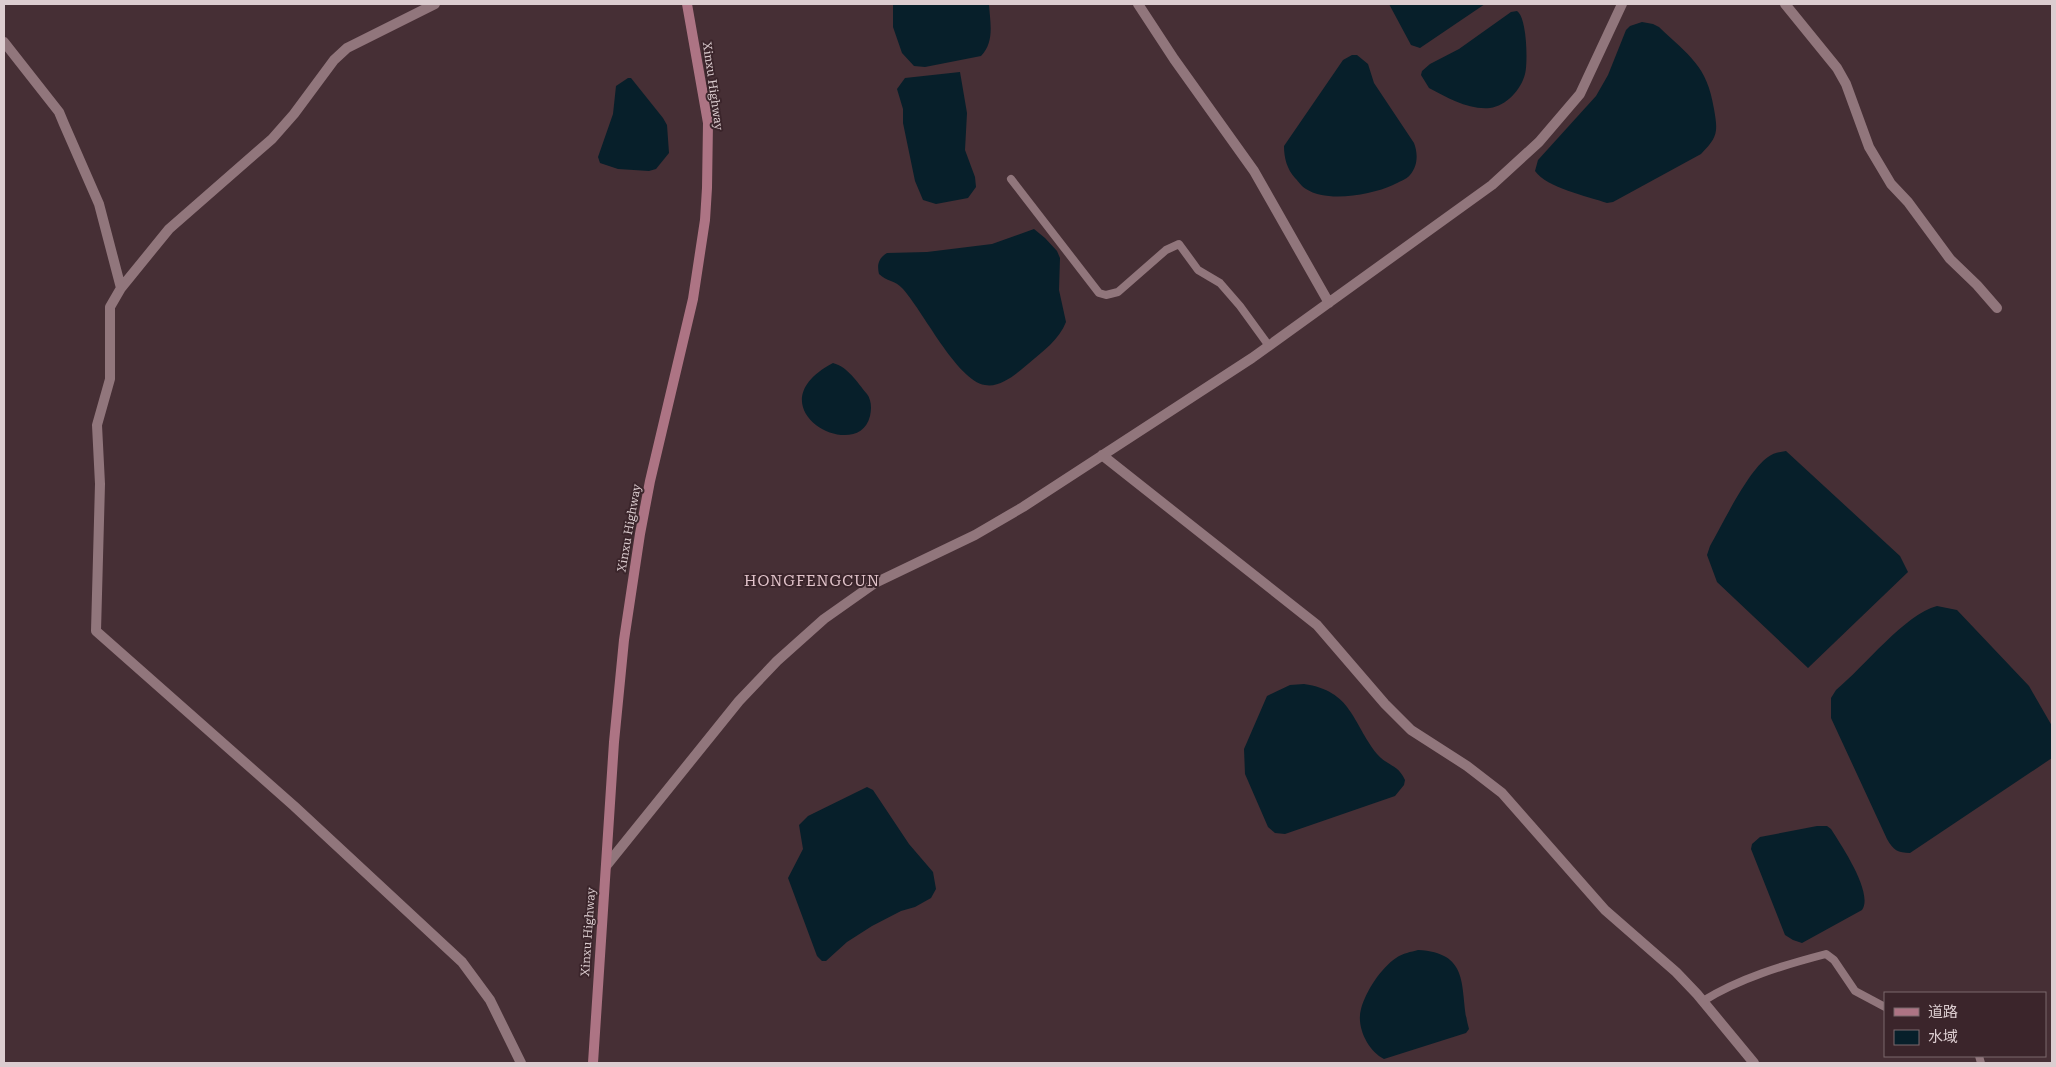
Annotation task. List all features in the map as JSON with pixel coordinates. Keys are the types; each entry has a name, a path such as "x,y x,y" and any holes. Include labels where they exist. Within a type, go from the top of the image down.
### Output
{"main road":[{"name":"Xinxu Highway","path":"593,1063 618,691 631,587 650,481 692,298 705,220 708,123 687,4"}],"street":[{"path":"435,4 348,48 334,60 294,114 272,139 169,229 121,288 110,307 110,378 98,425 100,484 96,631 294,806 462,962 490,1000 521,1063"},
{"path":"1138,4 1174,60 1254,171 1329,303"},
{"path":"606,866 739,702 777,661 824,619 875,583 992,526 1102,455 1269,346 1492,185 1539,142 1580,94 1622,4"},
{"path":"1784,4 1837,68 1846,84 1869,147 1891,184 1908,202 1950,259 1977,284 1997,308"},
{"path":"4,42 59,112 99,204 121,288"},
{"path":"1102,455 1317,625 1379,697 1411,730 1468,766 1502,793 1605,910 1676,972 1703,1001 1754,1063"}],"lane":[{"path":"1011,179 1099,293 1106,295 1118,292 1166,250 1179,244 1198,270 1220,283 1240,306 1269,346"},
{"path":"1703,1001 1780,966 1826,954 1834,960 1856,991 1884,1006"}],"water":[{"path":"893,4 989,4 991,32 988,44 981,56 925,67 914,66 902,53 893,27"},
{"path":"1389,4 1485,4 1420,48 1411,45"},
{"path":"1517,11 1525,31 1526,68 1520,86 1507,101 1496,107 1474,107 1443,96 1429,88 1421,75 1422,71 1430,64 1459,49 1511,12"},
{"path":"1642,22 1659,27 1688,54 1701,71 1707,82 1714,109 1716,129 1714,138 1701,154 1613,202 1607,203 1548,182 1535,171 1538,160 1596,96 1608,75 1626,30 1630,26"},
{"path":"1352,55 1357,55 1368,64 1374,83 1414,143 1417,155 1416,164 1408,177 1384,189 1349,196 1325,196 1306,189 1295,178 1286,163 1284,146 1343,60"},
{"path":"960,72 967,113 965,150 975,177 976,187 968,198 936,204 923,200 915,181 903,123 903,109 897,89 905,78"},
{"path":"631,78 667,125 669,153 656,169 649,171 618,169 600,163 598,157 613,114 616,86"},
{"path":"1034,229 1057,251 1060,258 1059,290 1066,322 1050,345 1019,372 1003,382 985,385 974,381 963,371 902,288 879,274 879,262 887,253 927,252 992,244"},
{"path":"833,363 843,368 852,376 867,394 870,401 870,416 862,430 847,435 831,433 816,425 805,412 802,397 810,380"},
{"path":"1786,451 1900,556 1908,572 1808,668 1717,582 1707,555 1729,511 1752,474 1770,456"},
{"path":"1937,606 1957,610 2029,686 2052,726 2052,758 1910,853 1906,853 1896,850 1887,839 1831,718 1831,698 1836,690 1898,630 1925,611"},
{"path":"1304,684 1332,693 1342,701 1377,754 1396,768 1405,780 1404,785 1395,796 1285,834 1275,833 1268,827 1245,774 1244,749 1267,696 1290,685"},
{"path":"867,787 873,790 909,844 933,872 936,889 931,898 872,926 847,942 826,961 822,961 817,956 788,878 803,849 799,825 808,816"},
{"path":"1817,826 1827,826 1831,829 1842,846 1860,881 1865,902 1862,910 1802,943 1785,935 1751,849 1752,844 1760,837"},
{"path":"1418,950 1436,953 1448,958 1456,967 1463,989 1469,1029 1466,1033 1384,1059 1368,1044 1362,1031 1360,1016 1363,1002 1370,988 1390,962 1399,956"}],"district":[{"name":"HONGFENGCUN","path":"812,581"}]}
